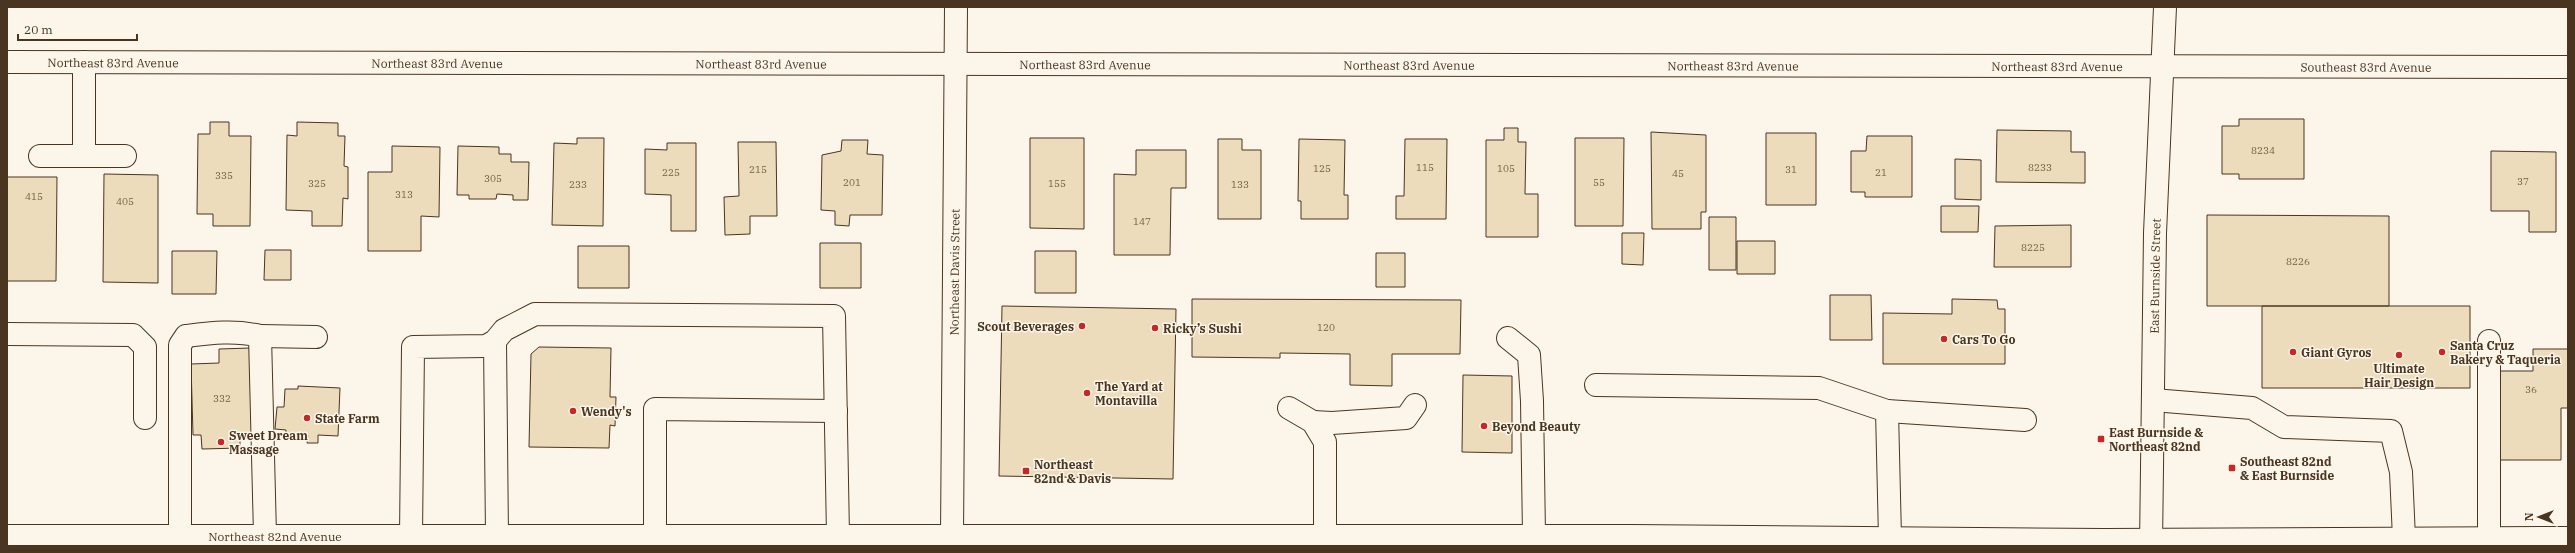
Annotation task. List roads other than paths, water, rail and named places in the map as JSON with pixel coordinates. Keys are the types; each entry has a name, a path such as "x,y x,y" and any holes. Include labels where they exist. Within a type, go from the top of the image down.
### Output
{"street":[{"name":"Northeast Davis Street","path":"952,536 956,7"},
{"name":"East Burnside Street","path":"2151,543 2155,232 2165,7"},
{"name":"Northeast 83rd Avenue","path":"7,62 955,65 2163,66"},
{"path":"84,62 84,156"},
{"name":"Southeast 83rd Avenue","path":"2163,66 2568,67"},
{"path":"40,156 125,156"},
{"path":"410,536 413,347 486,346 495,341 504,330 535,314 834,316 838,536"},
{"path":"180,535 180,345 186,336 245,332 260,336 316,336"},
{"path":"7,334 133,335 145,347 144,418"},
{"path":"260,336 265,535"},
{"path":"1508,338 1529,355 1532,401 1534,536"},
{"path":"495,341 497,536"},
{"path":"2489,341 2489,538"},
{"path":"1596,386 1819,388 1887,411 2025,420"},
{"path":"2153,400 2252,408 2284,427 2390,431 2401,472 2404,538"},
{"path":"1289,408 1313,422 1332,423 1406,418 1415,405"},
{"path":"655,536 655,409 836,411"},
{"path":"1887,411 1890,538"},
{"path":"1313,422 1325,442 1325,536"},
{"name":"Northeast 82nd Avenue","path":"24,540 180,535 497,536 563,541 655,536 1534,536 1632,541 1890,538 2151,543 2343,542 2404,538 2489,538 2530,542 2568,538"}],"place":[{"name":"Scout Beverages","path":"1082,326"},
{"name":"Ricky’s Sushi","path":"1155,328"},
{"name":"Cars To Go","path":"1944,339"},
{"name":"Giant Gyros","path":"2293,352"},
{"name":"Santa Cruz Bakery & Taqueria","path":"2442,352"},
{"name":"Ultimate Hair Design","path":"2399,355"},
{"name":"The Yard at Montavilla","path":"1087,393"},
{"name":"Wendy's","path":"573,411"},
{"name":"State Farm","path":"307,418"},
{"name":"Beyond Beauty","path":"1484,426"},
{"name":"East Burnside & Northeast 82nd","path":"2101,439"},
{"name":"Sweet Dream Massage","path":"221,442"},
{"name":"Southeast 82nd & East Burnside","path":"2232,468"},
{"name":"Northeast 82nd & Davis","path":"1026,471"}]}
